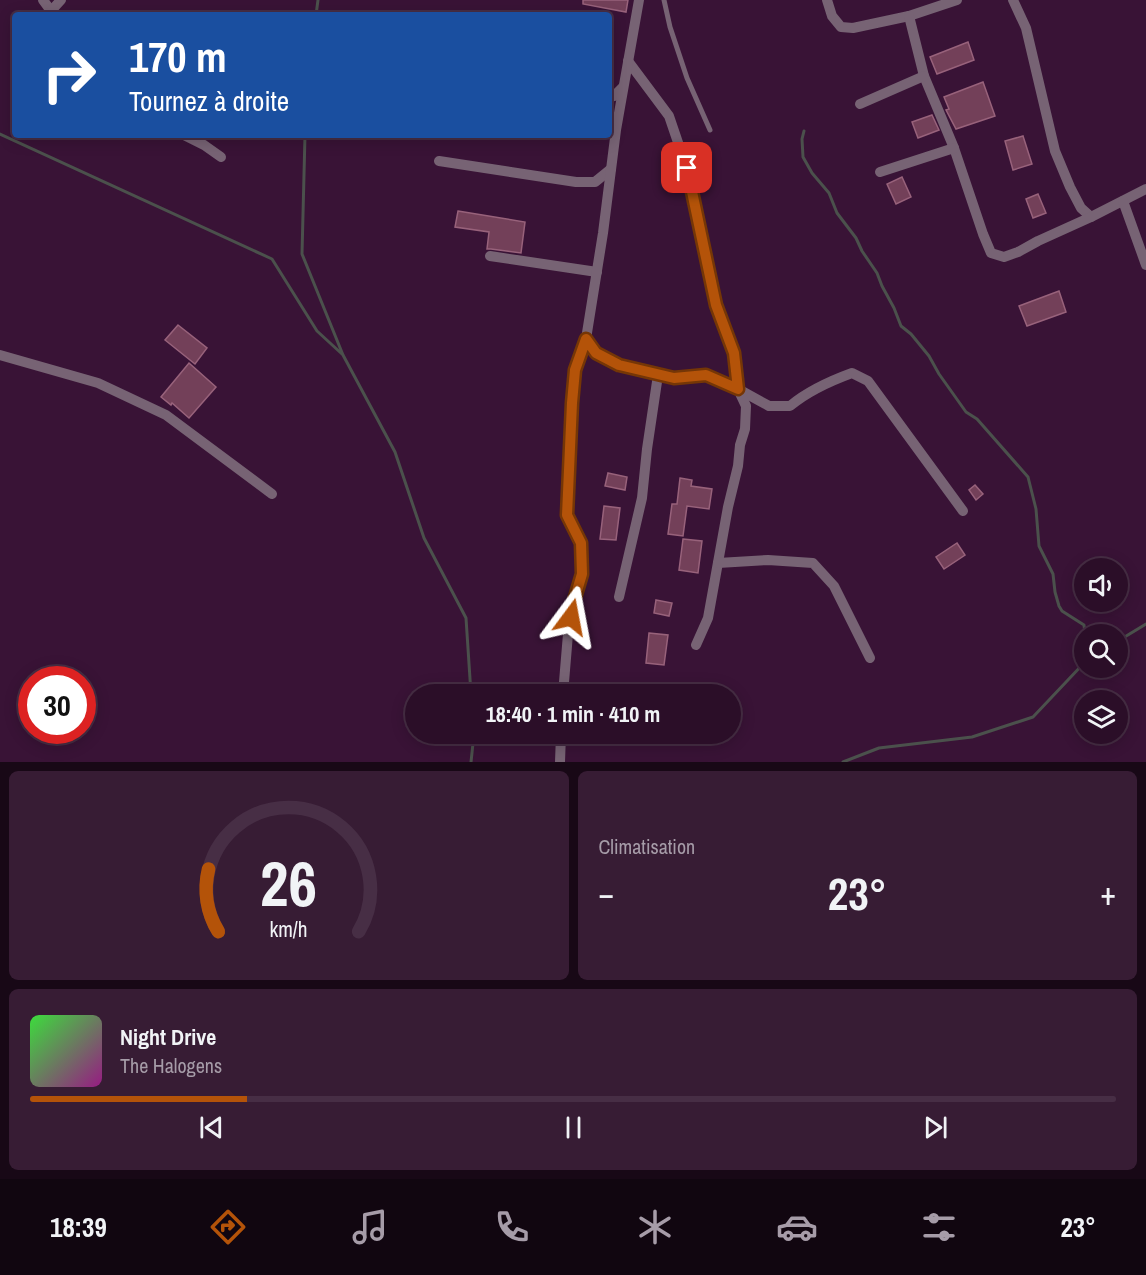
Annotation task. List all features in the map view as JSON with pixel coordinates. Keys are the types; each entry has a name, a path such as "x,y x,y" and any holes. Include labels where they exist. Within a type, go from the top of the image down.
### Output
{"street":[{"path":"564,684 568,634 582,574 581,543 567,515 575,370 586,339 639,0"},
{"path":"827,0 832,16 841,27 853,28 909,16 957,0"},
{"path":"1013,0 1026,28 1055,151 1081,208 1091,217"},
{"path":"909,16 924,76 954,148 982,234 991,254 1004,257 1018,252 1146,189"},
{"path":"628,62 669,116 687,168 716,305 734,353 738,389 746,406 745,429 740,445 738,466 728,507 708,618 696,645"},
{"path":"860,104 924,76"},
{"path":"612,97 624,87"},
{"path":"190,138 221,158"},
{"path":"880,172 954,148"},
{"path":"439,161 576,183 595,182 611,169"},
{"path":"1123,201 1146,265"},
{"path":"490,256 597,272"},
{"path":"586,339 596,353 619,365 674,378 706,375 769,406 790,406 801,397 832,380 852,373 868,381 963,511"},
{"path":"0,355 98,383 166,415 272,494"},
{"path":"619,597 642,498 658,375"},
{"path":"718,563 768,560 813,563 834,586 870,658"},
{"path":"560,762 561,744"}],"lane":[{"path":"664,0 670,27 687,78 710,130"}],"building":[{"path":"583,0 628,0 626,12 583,4"},
{"path":"968,42 974,60 937,74 930,57"},
{"path":"983,82 995,116 956,129 946,110 949,109 944,97"},
{"path":"932,115 939,130 918,138 912,122"},
{"path":"1023,136 1032,164 1013,170 1005,141"},
{"path":"902,177 911,197 896,204 887,184"},
{"path":"1038,194 1046,213 1033,218 1026,199"},
{"path":"458,211 525,222 521,253 487,249 489,232 455,227"},
{"path":"1059,291 1066,312 1027,326 1019,306"},
{"path":"178,325 207,348 195,364 165,340"},
{"path":"189,363 216,387 189,418 172,403 171,405 161,397"},
{"path":"608,473 627,477 625,490 605,486"},
{"path":"680,478 692,480 691,486 712,489 709,509 687,506 683,536 668,534 672,504 677,504"},
{"path":"975,485 983,494 976,500 969,490"},
{"path":"604,506 620,508 616,540 600,539"},
{"path":"683,539 702,541 698,573 679,570"},
{"path":"957,543 965,555 944,569 936,557"},
{"path":"656,600 672,603 669,616 654,613"},
{"path":"649,633 668,635 664,665 646,663"}],"waterway":[{"path":"316,12 318,0"},
{"path":"804,131 803,157 812,173 829,193 837,213 856,238 877,273 901,326 911,334 929,356 966,412 977,419 1028,477 1036,509 1039,546 1053,574 1059,606 1062,611 1082,624"},
{"path":"0,134 272,259 317,331 342,354"},
{"path":"305,138 302,254 343,355 395,452 424,538 466,618 470,684"},
{"path":"1128,635 1146,624"},
{"path":"843,762 879,748 972,737 1033,717 1074,674"},
{"path":"471,762 473,744"}],"route":[{"path":"571,617 582,574 581,543 567,515 572,403 575,370 586,339 596,353 619,365 674,378 706,375 738,389 734,353 716,305 687,168"}]}
